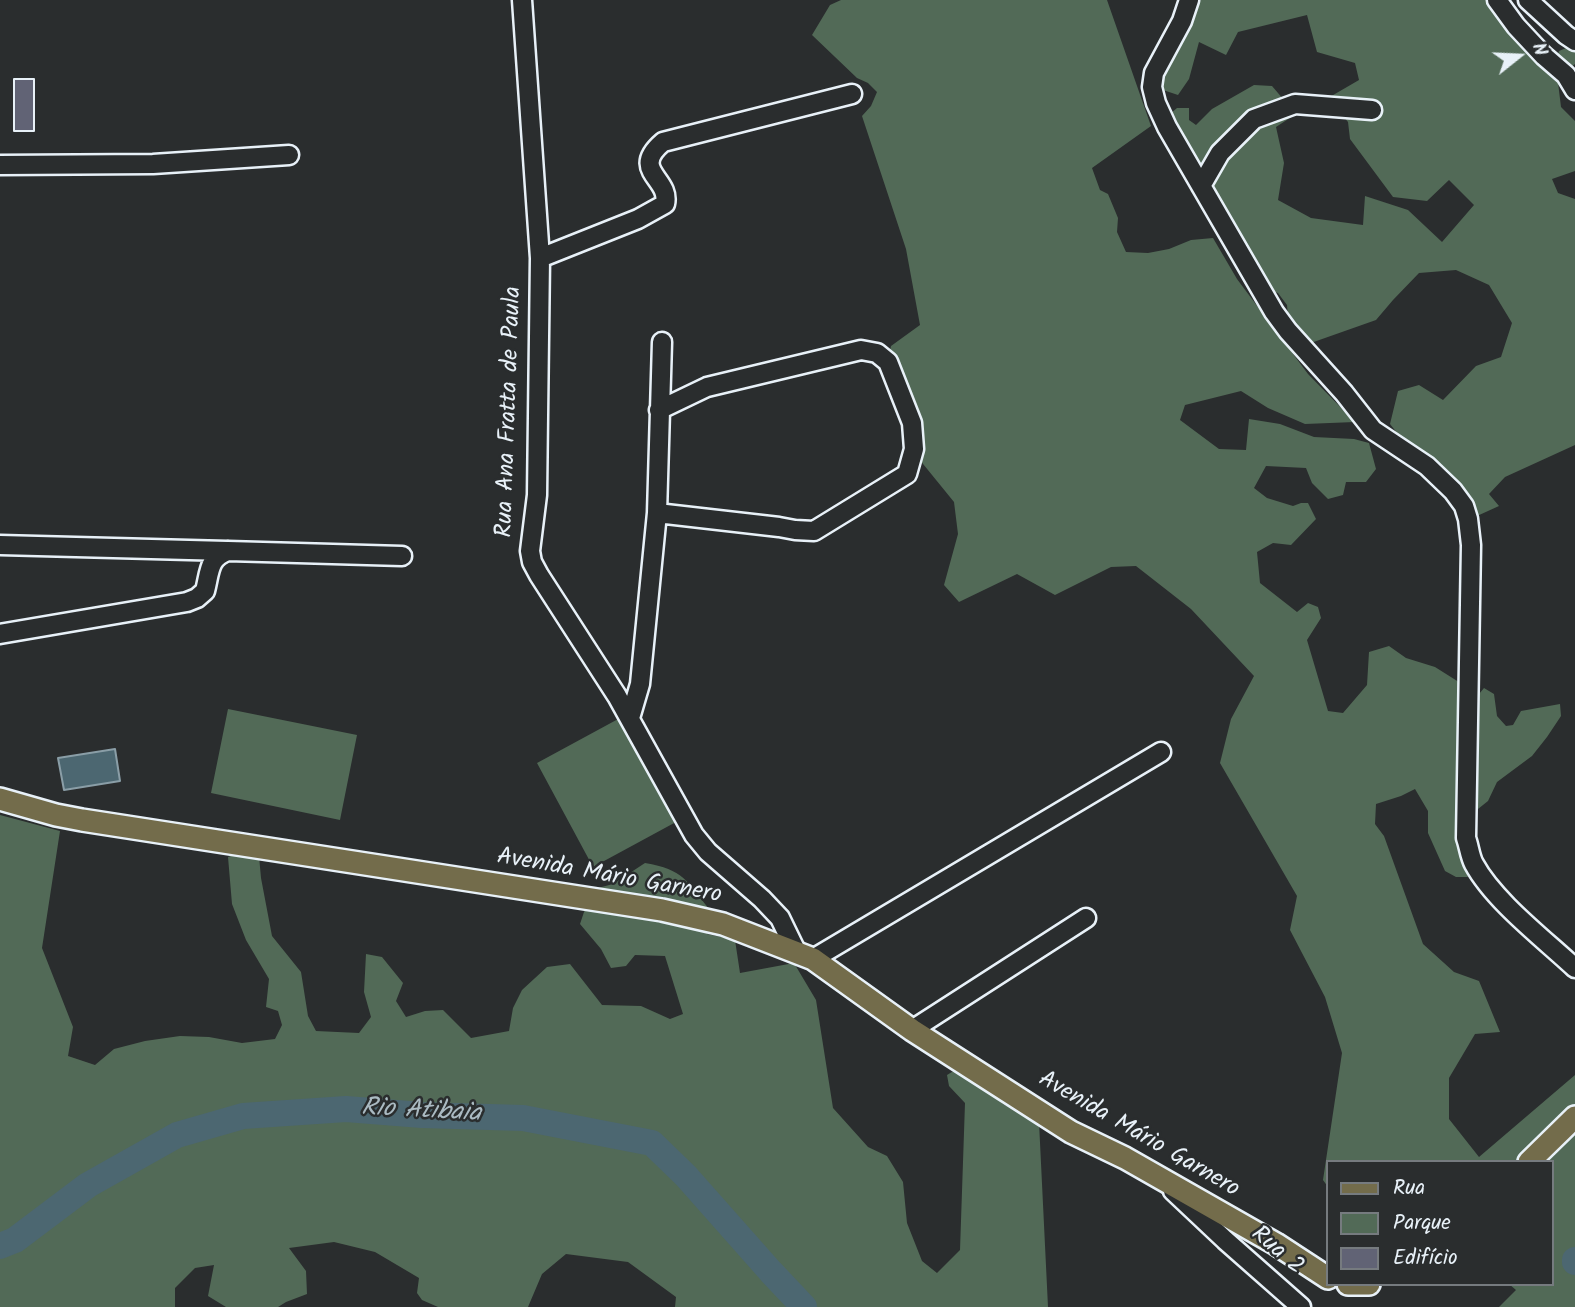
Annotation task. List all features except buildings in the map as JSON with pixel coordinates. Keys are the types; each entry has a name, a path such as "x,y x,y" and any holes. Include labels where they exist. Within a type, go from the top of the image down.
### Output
{"main road":[{"name":"Avenida Mário Garnero","path":"0,799 82,820 662,910 723,924 805,955 912,1030 1071,1132 1125,1158 1276,1244 1326,1277"},
{"path":"1531,1160 1575,1117"}],"street":[{"name":"Rua Ana Fratta de Paula","path":"522,0 540,258 537,495 530,551 532,562 617,696 694,835 708,852 780,918 805,955"},
{"path":"1189,0 1182,21 1154,73 1156,103 1201,186 1274,312 1288,331 1373,430 1427,466 1453,491 1464,506 1471,545 1466,838 1473,863 1490,886 1575,968"},
{"path":"1497,0 1516,26 1544,56 1573,78"},
{"path":"1528,0 1572,34 1544,56"},
{"path":"540,258 638,219 665,204 665,195 650,168 649,158 663,142 852,94"},
{"path":"1201,186 1220,153 1254,119 1296,104 1372,110"},
{"path":"0,165 153,164 289,155"},
{"path":"630,719 640,684 657,513 662,342"},
{"path":"657,513 814,531 907,474 914,449 912,423 888,362 877,354 861,350 707,387 659,410"},
{"path":"0,545 402,556"},
{"path":"0,634 187,602 202,595 213,559 228,551"},
{"path":"617,696 629,676 642,664"},
{"path":"805,955 1161,752"},
{"path":"912,1030 1086,918"},
{"name":"Rua 2","path":"1158,1177 1301,1307"}],"green space":[{"path":"841,0 1107,0 1151,126 1092,168 1100,190 1108,194 1118,218 1117,232 1126,252 1148,253 1169,249 1191,240 1213,238 1237,279 1308,374 1355,422 1305,424 1268,408 1241,391 1185,405 1180,420 1219,449 1246,450 1249,419 1280,424 1314,437 1354,439 1369,443 1376,469 1366,482 1346,482 1343,495 1328,499 1312,483 1306,468 1266,466 1254,488 1267,498 1293,506 1308,503 1316,519 1291,545 1273,543 1257,552 1260,583 1297,612 1308,603 1318,607 1321,618 1307,640 1328,711 1343,713 1367,685 1369,652 1389,646 1406,658 1435,667 1462,684 1474,700 1484,688 1494,694 1497,716 1506,726 1513,725 1521,711 1560,704 1561,716 1532,756 1497,782 1488,801 1458,825 1463,863 1468,877 1456,877 1445,871 1428,833 1428,811 1415,789 1376,804 1375,824 1384,836 1423,944 1454,972 1479,981 1500,1032 1475,1034 1449,1078 1449,1119 1479,1157 1575,1075 1575,1307 1499,1307 1516,1290 1511,1286 1554,1286 1554,1160 1326,1160 1326,1184 1323,1180 1342,1053 1325,997 1290,930 1297,896 1220,763 1231,719 1254,676 1191,609 1136,566 1111,567 1055,595 1017,574 959,602 944,585 958,534 954,502 919,459 886,370 891,346 920,325 906,249 862,116 871,106 877,92 868,83 857,78 812,35 830,5"},
{"path":"1195,0 1495,0 1556,66 1561,107 1575,121 1575,171 1552,179 1558,193 1575,199 1575,445 1505,477 1489,494 1499,506 1477,516 1457,484 1435,461 1405,443 1390,424 1398,391 1419,385 1443,400 1476,366 1501,357 1512,323 1489,285 1456,270 1419,273 1376,320 1308,344 1288,317 1287,305 1278,293 1268,290 1179,140 1170,114 1177,108 1189,108 1189,120 1196,125 1212,109 1254,85 1272,86 1296,114 1276,127 1284,163 1278,200 1311,218 1363,225 1365,196 1408,210 1442,242 1474,205 1449,180 1427,201 1393,197 1350,139 1348,122 1328,98 1359,80 1355,63 1317,52 1307,15 1238,32 1226,55 1199,42 1189,79 1178,95 1160,89 1159,74"},
{"path":"1566,48 1575,52 1575,64 1570,68 1557,57 1559,51"},
{"path":"228,709 357,735 340,820 211,793"},
{"path":"620,718 676,822 593,867 537,763"},
{"path":"0,815 60,831 42,948 73,1027 68,1056 95,1065 114,1049 145,1041 180,1036 209,1037 242,1043 275,1039 282,1025 278,1011 266,1007 269,979 246,940 232,904 228,857 241,852 259,856 272,936 301,972 308,1016 316,1031 359,1033 371,1017 364,992 366,954 382,957 403,983 396,1001 406,1017 425,1011 443,1010 471,1038 509,1031 513,1008 522,990 547,967 570,964 602,1005 641,1006 670,1019 683,1014 665,956 635,955 626,966 611,968 601,949 580,924 587,903 598,888 613,884 645,863 668,869 683,878 709,909 707,934 735,940 740,973 794,963 816,1000 833,1108 868,1147 887,1156 903,1182 907,1223 922,1261 937,1273 960,1250 965,1103 949,1086 947,1075 960,1067 1003,1104 1039,1122 1048,1307 675,1307 676,1297 628,1262 566,1254 542,1274 528,1307 438,1307 422,1300 417,1293 419,1278 375,1252 334,1242 289,1248 306,1271 307,1294 278,1307 226,1307 208,1296 214,1265 195,1268 175,1288 175,1307 0,1307"}],"water":[{"path":"115,749 120,781 64,790 58,758"}],"waterway":[{"name":"Rio Atibaia","path":"0,1246 15,1240 88,1185 177,1135 243,1116 346,1109 422,1115 523,1118 652,1143 686,1176 804,1307"}]}
